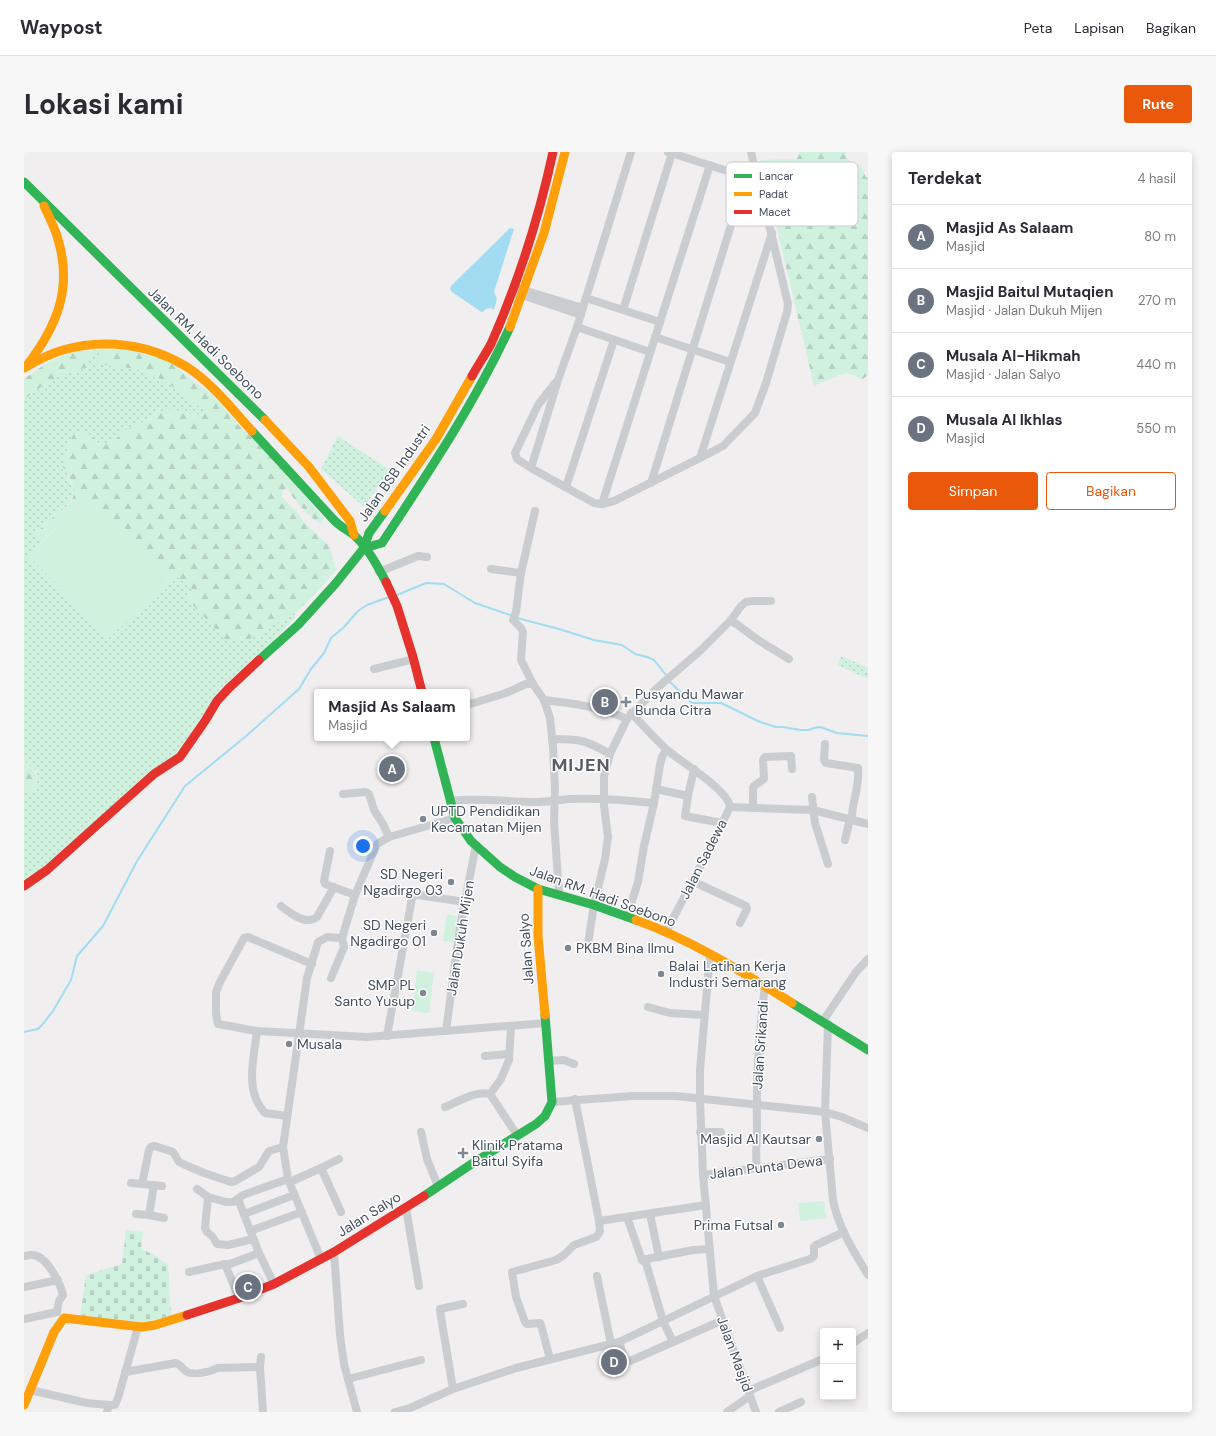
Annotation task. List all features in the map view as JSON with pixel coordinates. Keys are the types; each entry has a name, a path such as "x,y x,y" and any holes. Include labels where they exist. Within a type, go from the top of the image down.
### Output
{"main road":[{"name":"Jalan BSB Industri","path":"364,548 369,533 440,433 490,345 513,289 533,230 553,152"},
{"name":"Jalan BSB Industri","path":"364,548 382,542 444,449 499,350 514,319 544,232 565,152"},
{"name":"Jalan RM. Hadi Soebono","path":"24,182 260,415 309,467 350,521 354,535 391,591 396,602 414,659 421,689"},
{"path":"25,367 43,343 52,326 58,308 63,279 62,259 56,232 41,200"},
{"name":"Jalan RM. Hadi Soebono","path":"25,367 50,355 91,344 116,344 158,352 187,367 212,388 299,480 333,520 342,528 354,535"},
{"path":"24,886 47,870 154,774 180,756 205,721 217,701 228,689 298,625 364,548"},
{"name":"Jalan RM. Hadi Soebono","path":"435,741 455,818 476,845 500,867 538,889 594,905 666,932 710,954 765,986 868,1050"},
{"name":"Jalan Salyo","path":"64,1318 138,1327 155,1325 239,1298 274,1284 334,1252 406,1208 536,1124 545,1116 552,1102 538,936 538,889"},
{"path":"24,1405 54,1332 64,1318"}],"street":[{"path":"531,468 558,380 582,312 631,152"},
{"path":"750,152 753,162"},
{"path":"623,310 670,153 726,170"},
{"path":"602,504 710,165"},
{"path":"651,483 731,226"},
{"path":"558,380 538,405 515,453 517,459 531,468 594,502 602,504 619,499 723,446 750,419 758,405 784,326 788,304 770,226"},
{"path":"700,458 772,233"},
{"path":"513,289 582,312"},
{"path":"586,298 660,322"},
{"path":"577,327 650,352"},
{"path":"655,338 730,362"},
{"path":"566,487 614,340"},
{"path":"535,510 521,574 515,616 522,628 522,660 533,684 544,700 550,718 555,782 554,821 559,894"},
{"path":"379,572 418,556 427,557"},
{"path":"491,569 521,574"},
{"path":"588,944 594,905 605,859 608,837 604,799 604,776 610,754 629,716 656,688 702,650 741,606 746,602 760,600 771,601"},
{"path":"730,620 758,640 789,659"},
{"path":"374,669 414,659"},
{"path":"470,704 506,693 526,684 533,684"},
{"path":"544,700 596,708 629,716 666,750 716,787 729,803 730,807 813,810 868,824"},
{"path":"552,739 576,739 593,744 610,754"},
{"path":"825,744 824,760 826,763 858,768 857,788 845,840"},
{"path":"627,917 638,882 661,761 666,750"},
{"path":"753,808 753,788 764,779 765,757 791,756 792,769"},
{"path":"694,770 685,816 722,823"},
{"path":"656,789 688,796"},
{"path":"343,794 366,792 369,794 374,810 383,824 388,836"},
{"path":"812,797 815,823 828,864"},
{"path":"450,801 464,799 536,802 568,799 604,799 654,803"},
{"name":"Jalan Sadewa","path":"666,932 730,807"},
{"path":"331,978 344,946 342,938 355,895 377,844 388,836 455,818"},
{"name":"Jalan Dukuh Mijen","path":"446,1031 465,902 476,845"},
{"path":"330,851 324,881 325,884 355,895"},
{"path":"692,881 746,906 747,908 740,923"},
{"path":"281,906 294,916 310,921 314,920 334,887"},
{"path":"387,1036 412,898 415,895 418,895 465,902"},
{"path":"312,964 248,937 243,938 216,992 218,1024 257,1031 367,1037 546,1023"},
{"path":"321,1259 294,1195 289,1180 283,1146 307,978 318,942 327,937 342,938"},
{"name":"Jalan Masjid","path":"710,954 700,1070 700,1132 714,1296 756,1412"},
{"path":"868,959 856,972 825,1023 825,1112 833,1200 835,1210 844,1232 868,1275"},
{"name":"Jalan Srikandi","path":"757,1169 756,1104 761,1019 765,986"},
{"path":"648,1006 670,1013 704,1015"},
{"path":"490,1094 502,1079 509,1060 511,1026"},
{"path":"257,1031 251,1078 258,1105 265,1113 287,1116"},
{"path":"485,1056 509,1054"},
{"path":"549,1061 564,1060 574,1064"},
{"path":"445,1107 479,1094 490,1094 517,1135"},
{"path":"552,1102 575,1099 632,1096 676,1096 825,1112 842,1117 868,1128"},
{"path":"550,1359 541,1325 538,1323 527,1324 525,1322 516,1298 512,1272 556,1260 564,1255 574,1245 596,1237 600,1232 575,1099"},
{"path":"421,1132 427,1160 438,1186"},
{"path":"700,1132 721,1132"},
{"path":"142,1184 149,1150 151,1147 155,1146 173,1152 182,1164 231,1182 259,1166 269,1152 283,1146"},
{"path":"197,1190 208,1197 226,1202 233,1202 243,1195 321,1168 339,1159"},
{"name":"Jalan Punta Dewa","path":"703,1175 830,1159"},
{"path":"321,1168 341,1212"},
{"path":"131,1183 158,1186 149,1215"},
{"path":"244,1214 294,1195"},
{"path":"208,1197 205,1228 217,1244 228,1245 302,1212"},
{"path":"238,1199 259,1254 274,1284"},
{"path":"599,1221 706,1205"},
{"path":"406,1208 419,1286"},
{"path":"136,1214 164,1218"},
{"path":"650,1214 659,1257"},
{"path":"627,1217 642,1260 646,1263 663,1321 673,1342"},
{"path":"395,1412 410,1408 453,1389 516,1368 615,1343 757,1276 810,1259 814,1256 814,1247 816,1245 844,1232"},
{"path":"642,1260 693,1250 710,1249"},
{"path":"334,1252 340,1335 348,1379 357,1412"},
{"path":"24,1256 32,1254 44,1260 58,1280 63,1295 59,1301 57,1312"},
{"path":"189,1272 230,1264 259,1254"},
{"path":"225,1264 239,1298"},
{"path":"597,1276 615,1343 625,1360 628,1362 723,1320"},
{"path":"757,1276 780,1328"},
{"path":"24,1287 58,1280"},
{"path":"453,1389 440,1309 463,1304"},
{"path":"57,1312 64,1318"},
{"path":"24,1320 57,1312"},
{"path":"30,1390 108,1409 115,1405 138,1327"},
{"path":"856,1341 867,1335"},
{"path":"261,1357 260,1367 263,1412"},
{"path":"348,1379 421,1360"},
{"path":"727,1412 749,1394 820,1360"},
{"path":"125,1372 176,1363 181,1364 185,1371 192,1373 210,1372 217,1368 260,1367"},
{"path":"779,1412 801,1402"}],"green space":[{"path":"800,152 846,152 846,156 849,161 852,162 761,162 761,160 797,159"},
{"path":"858,164 868,178 868,375 863,379 847,373 841,374 814,386 776,226 858,226"},
{"path":"105,348 99,364 137,369 163,380 184,394 206,412 204,415 184,414 179,411 160,411 123,432 113,442 101,446 89,434 78,433 73,435 66,454 68,479 75,490 74,494 65,508 54,514 49,523 43,526 37,540 42,542 29,557 109,638 175,575 194,590 188,600 226,640 230,642 237,638 244,640 263,633 270,625 288,618 295,613 295,618 266,648 220,689 177,754 45,867 24,881 24,790 30,793 35,786 37,774 24,760 24,400 53,379 69,372 87,368 90,351"},
{"path":"102,349 130,350 172,362 182,372 210,393 242,429 262,446 324,518 322,524 313,519 303,509 287,488 282,492 282,497 303,521 328,545 331,550 336,570 313,596 288,618 270,625 263,633 247,640 237,638 231,642 226,640 188,600 194,590 175,575 168,581 107,520 65,518 42,542 37,540 37,532 49,523 54,514 62,511 73,497 74,487 63,467 73,435 78,433 89,434 101,446 113,442 122,432 143,422 160,411 173,409 185,414 204,415 206,412 184,394 163,380 137,369 99,364 97,358"},
{"path":"75,351 90,351 91,354 87,368 69,372 53,379 24,400 24,379 48,362"},
{"path":"338,436 390,470 364,507 321,469"},
{"path":"84,500 107,520 168,581 148,602 109,638 29,557"},
{"path":"841,656 868,668 868,679 838,665"},
{"path":"24,760 37,775 35,787 30,793 24,790"},
{"path":"447,914 457,916 454,942 443,941"},
{"path":"417,970 434,973 429,1013 412,1011"},
{"path":"824,1201 826,1218 800,1221 798,1203"},
{"path":"126,1230 143,1232 141,1248 168,1265 171,1316 134,1324 80,1317 86,1275 122,1264"}],"water":[{"path":"510,228 514,229 494,292 497,299 494,310 491,308 482,312 452,292 450,289 451,286"}],"waterway":[{"path":"397,595 426,583 444,584 475,603 513,616"},
{"path":"24,1032 38,1029 53,1011 71,980 77,956 103,926 137,861 185,786 245,737 299,689 311,669 324,653 331,638 344,627 358,611 367,605 389,597"},
{"path":"517,618 594,640 622,645 635,654 654,660 666,675"},
{"path":"670,682 692,703 721,703 760,722 776,727 800,730 820,727 837,733 868,736"}],"traffic: fast":[{"path":"24,182 265,420"},
{"path":"364,548 382,543 466,410 482,383 510,327"},
{"path":"252,431 336,522 360,541 386,582"},
{"path":"259,660 298,625 336,583 364,548 369,533 385,511"},
{"path":"435,741 455,818 471,841 500,867 538,889 594,905 636,920"},
{"path":"792,1003 868,1050"},
{"path":"424,1196 473,1163 536,1124 545,1116 552,1102 545,1015"}],"traffic: slow":[{"path":"510,327 544,233 565,152"},
{"path":"28,364 54,322 59,307 64,277 63,260 59,243 55,229 44,206"},
{"path":"24,368 38,360 63,350 79,346 110,344 142,348 173,359 196,373 221,397 252,431"},
{"path":"385,511 436,439 472,376"},
{"path":"265,420 309,467 350,521 354,535"},
{"path":"538,889 538,936 545,1015"},
{"path":"636,920 697,947 735,968 792,1003"},
{"path":"24,1405 54,1332 64,1318 142,1327 155,1325 187,1315"}],"traffic: jam":[{"path":"472,376 491,344 519,274 541,201 553,152"},
{"path":"386,582 397,606 421,689"},
{"path":"24,886 47,870 154,774 180,757 217,701 259,660"},
{"path":"187,1315 239,1298 274,1284 334,1252 424,1196"}],"place":[{"name":"Masjid Baitul Mutaqien","path":"605,702"},
{"name":"Pusyandu Mawar Bunda Citra","path":"626,702"},
{"name":"Masjid As Salaam","path":"392,769"},
{"name":"UPTD Pendidikan Kecamatan Mijen","path":"423,819"},
{"name":"SD Negeri Ngadirgo 03","path":"451,882"},
{"name":"SD Negeri Ngadirgo 01","path":"434,933"},
{"name":"PKBM Bina Ilmu","path":"568,948"},
{"name":"Balai Latihan Kerja Industri Semarang","path":"661,974"},
{"name":"SMP PL Santo Yusup","path":"423,993"},
{"name":"Musala","path":"289,1044"},
{"name":"Masjid Al Kautsar","path":"819,1139"},
{"name":"Klinik Pratama Baitul Syifa","path":"463,1153"},
{"name":"Prima Futsal","path":"781,1225"},
{"name":"Musala Al-Hikmah","path":"248,1287"},
{"name":"Musala Al Ikhlas","path":"614,1362"}],"district":[{"name":"MIJEN","path":"581,765"}]}
